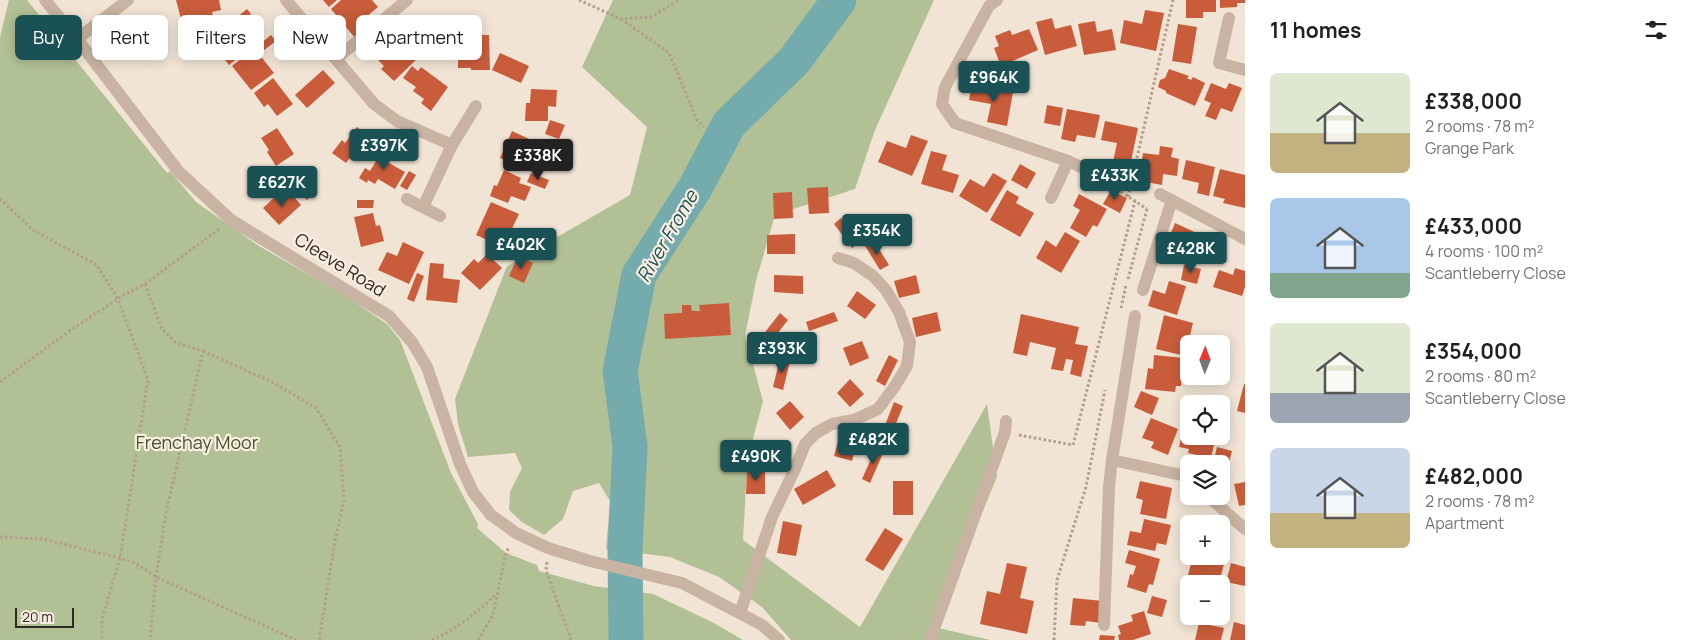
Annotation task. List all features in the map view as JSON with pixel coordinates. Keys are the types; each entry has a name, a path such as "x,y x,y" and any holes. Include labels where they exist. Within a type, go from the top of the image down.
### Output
{"street":[{"name":"Cleeve Road","path":"45,0 57,15"},
{"path":"82,35 128,0"},
{"path":"286,0 299,15"},
{"path":"346,51 407,0"},
{"path":"997,0 989,6 945,87 942,104 955,123 1068,161 1088,170"},
{"path":"1229,18 1219,63 1245,70"},
{"name":"Cleeve Road","path":"82,46 179,172 231,220 382,312 406,335 426,367 460,464 473,492 490,515 516,533 548,548 590,561 682,583 762,625 779,640"},
{"path":"337,60 374,104 397,121 452,145"},
{"path":"423,207 452,145 476,106"},
{"path":"1051,198 1068,161"},
{"path":"1143,290 1166,197 1245,239"},
{"path":"407,199 440,216"},
{"path":"740,613 772,517 806,444 816,432 832,424 854,420 878,409 907,366 910,342 900,312 886,290 873,276 854,263 838,258"},
{"path":"1104,625 1108,487 1135,316"},
{"path":"930,640 1006,427"},
{"path":"1112,460 1180,475"},
{"path":"1218,505 1245,529"}],"path":[{"path":"579,0 621,19 669,54 697,120 704,127"},
{"path":"621,19 651,17 679,0"},
{"path":"1128,197 1173,0"},
{"path":"1088,170 1147,209 1120,312"},
{"path":"0,199 33,230 96,265 118,299 148,380 120,558 102,619 102,640"},
{"path":"1006,427 1074,445 1135,201"},
{"path":"0,382 72,329 145,284 231,220"},
{"path":"145,284 162,329 176,343 203,351 274,383 316,408 340,447 344,500 335,541 319,640"},
{"path":"150,640 156,577 166,513 203,351"},
{"path":"1054,640 1057,580 1086,487 1105,389"},
{"path":"478,640 493,615 506,553 516,533"},
{"path":"0,537 43,539 135,563 156,577 296,640"},
{"path":"548,548 546,570 571,640"},
{"path":"432,640 477,613 497,594"}],"green space":[{"name":"Frenchay Moor","path":"9,0 27,0 39,15 15,15 15,60 76,60 167,173 170,171 196,202 259,246 341,293 387,324 400,340 451,473 478,524 477,528 506,553 537,565 539,571 594,586 653,594 714,623 743,640 0,640 0,37"},
{"path":"613,0 934,0 875,130 855,189 775,215 756,281 745,336 763,401 750,450 743,540 860,627 987,404 997,477 934,627 990,640 791,640 762,607 719,577 670,557 606,549 610,501 599,483 573,491 563,519 544,535 522,522 509,510 510,492 522,468 515,453 468,457 458,424 455,399 507,266 630,195 647,127 582,67"}],"building":[{"path":"176,0 219,0 221,10 212,12 213,15 180,15"},
{"path":"323,0 337,0 329,7"},
{"path":"341,0 372,0 378,7 369,15 356,15 355,38 346,27 346,15 336,15 331,9"},
{"path":"1186,0 1216,0 1216,12 1203,12 1203,18 1186,18"},
{"path":"1220,0 1245,0 1245,3 1237,3 1237,7 1220,8"},
{"path":"247,9 251,14 250,15 240,15"},
{"path":"1145,10 1164,13 1156,51 1120,43 1124,20 1142,24"},
{"path":"1052,18 1055,29 1071,25 1077,46 1045,55 1036,22"},
{"path":"1095,21 1097,32 1112,29 1116,50 1084,55 1078,24"},
{"path":"1178,24 1197,27 1191,64 1172,61"},
{"path":"1029,29 1038,50 1001,66 994,48 999,46 995,36 1010,30 1012,35"},
{"path":"271,35 274,43 264,50 264,41"},
{"path":"482,35 489,35 490,70 458,68 458,60 482,60"},
{"path":"500,53 529,66 521,83 492,70"},
{"path":"225,60 235,60 229,65"},
{"path":"240,60 264,60 274,73 251,90 232,66"},
{"path":"378,60 416,60 394,81 381,69 384,66"},
{"path":"412,66 418,71 421,67 448,87 431,111 421,103 424,99 413,91 416,87 403,78"},
{"path":"993,68 1013,71 1010,87 990,84"},
{"path":"1169,69 1189,76 1187,78 1191,80 1193,77 1205,83 1195,106 1166,93 1166,91 1158,87 1160,80 1165,78"},
{"path":"323,70 335,83 307,108 295,95"},
{"path":"273,78 293,104 277,116 268,104 264,107 254,93"},
{"path":"1211,83 1226,89 1229,83 1242,88 1232,112 1221,108 1216,120 1205,116 1211,103 1204,100"},
{"path":"972,84 1013,92 1007,126 987,122 991,104 969,100"},
{"path":"531,89 557,90 556,107 548,106 548,121 525,121 526,103 530,103"},
{"path":"1047,105 1063,108 1060,126 1044,123"},
{"path":"1067,109 1100,115 1095,138 1077,135 1075,142 1061,139"},
{"path":"550,120 565,125 559,139 545,134"},
{"path":"1105,121 1138,128 1130,166 1113,162 1117,143 1101,140"},
{"path":"357,127 378,144 366,160 355,151 346,163 332,153 342,140 345,143"},
{"path":"277,128 294,154 276,166 261,138"},
{"path":"512,131 538,143 532,155 525,152 518,166 500,158"},
{"path":"911,135 928,141 912,176 878,162 887,141 906,148"},
{"path":"1160,146 1173,148 1171,157 1179,159 1177,176 1163,174 1162,185 1146,182 1147,174 1140,173 1143,153 1159,155"},
{"path":"384,148 395,154 389,163 405,172 395,189 378,179 375,184 368,180 367,183 359,178 365,168 370,171"},
{"path":"931,151 947,155 942,170 959,175 953,193 921,184"},
{"path":"1186,160 1215,167 1209,196 1197,193 1199,183 1182,179"},
{"path":"1020,164 1036,173 1027,189 1011,180"},
{"path":"1220,169 1245,175 1245,208 1223,203 1225,199 1213,196"},
{"path":"504,170 521,178 519,183 531,187 525,201 511,196 508,203 490,196 494,185 497,186"},
{"path":"409,171 416,175 407,190 400,186"},
{"path":"531,173 549,180 545,189 527,182"},
{"path":"993,173 1007,181 987,213 959,196 970,179 984,187"},
{"path":"302,182 313,194 307,200 296,188"},
{"path":"828,187 829,213 809,214 807,188"},
{"path":"1007,190 1019,197 1016,203 1034,213 1020,237 990,220"},
{"path":"1111,190 1127,198 1120,213 1103,204"},
{"path":"289,191 301,205 279,225 263,208 276,196 279,200"},
{"path":"792,192 793,218 774,219 773,193"},
{"path":"1079,194 1107,209 1097,227 1093,225 1086,237 1070,228 1080,210 1073,206"},
{"path":"357,200 374,200 373,208 357,208"},
{"path":"491,202 519,214 503,247 476,235"},
{"path":"373,213 376,226 380,225 384,241 361,247 354,217"},
{"path":"841,218 859,243 852,248 834,224"},
{"path":"1175,223 1199,234 1188,261 1169,254 1174,242 1168,240"},
{"path":"1065,232 1080,241 1061,273 1036,258 1046,240 1056,247"},
{"path":"795,234 795,254 767,254 767,235"},
{"path":"874,241 889,265 880,270 865,246"},
{"path":"403,242 424,252 409,284 378,270 387,252 397,256"},
{"path":"487,254 502,268 480,290 461,273 474,259 478,263"},
{"path":"518,256 533,263 524,283 509,276"},
{"path":"430,263 444,264 443,278 460,280 457,303 426,300"},
{"path":"1184,265 1201,269 1197,284 1181,280"},
{"path":"1235,268 1245,271 1245,287 1242,296 1213,287 1219,270 1233,275"},
{"path":"417,273 424,276 414,302 407,299"},
{"path":"774,275 803,276 803,294 774,292"},
{"path":"916,275 920,293 899,298 894,281"},
{"path":"1169,281 1186,286 1177,315 1148,306 1153,290 1165,294"},
{"path":"857,291 876,305 865,319 847,306"},
{"path":"729,303 731,335 665,339 664,314 682,313 682,305 691,305 692,311 700,311 699,305"},
{"path":"834,312 838,321 809,331 806,322"},
{"path":"937,312 941,331 916,337 912,318"},
{"path":"780,313 788,320 770,343 762,336"},
{"path":"1021,314 1079,327 1075,344 1088,346 1081,377 1070,374 1073,360 1066,359 1063,371 1051,369 1056,348 1030,342 1027,356 1013,353"},
{"path":"1164,315 1193,323 1190,335 1180,335 1180,355 1156,349"},
{"path":"862,341 869,358 850,366 843,348"},
{"path":"889,355 898,360 885,386 876,381"},
{"path":"1154,355 1180,358 1181,386 1176,386 1175,392 1145,389 1148,368 1153,369"},
{"path":"780,358 790,361 783,390 773,387"},
{"path":"850,379 864,394 850,407 837,393"},
{"path":"1245,384 1245,413 1237,411"},
{"path":"1141,391 1159,398 1152,415 1134,407"},
{"path":"790,401 804,417 790,430 776,413"},
{"path":"894,402 903,406 891,436 882,433"},
{"path":"1151,418 1178,429 1168,455 1151,448 1154,442 1142,438"},
{"path":"840,434 858,438 852,461 834,456"},
{"path":"1180,443 1180,445 1214,445 1212,455 1188,453 1189,449 1179,447"},
{"path":"1217,447 1232,451 1230,459 1230,455 1215,455"},
{"path":"876,448 884,451 870,483 862,479"},
{"path":"747,470 765,471 765,494 746,494"},
{"path":"827,470 836,486 803,505 794,489"},
{"path":"893,481 913,481 913,515 893,515"},
{"path":"1140,481 1172,488 1166,519 1140,514 1143,500 1136,498"},
{"path":"1245,482 1245,505 1239,506 1234,484"},
{"path":"1144,519 1171,525 1166,545 1157,543 1155,551 1127,545 1130,531 1141,533"},
{"path":"783,521 802,525 796,556 777,553"},
{"path":"885,528 903,539 883,571 865,560"},
{"path":"1129,550 1160,559 1153,585 1149,584 1146,593 1127,587 1130,574 1133,575 1136,566 1125,563"},
{"path":"1007,563 1027,567 1020,598 1034,601 1027,634 980,624 987,591 1000,594"},
{"path":"1231,563 1245,567 1245,586 1230,583 1230,575 1228,575"},
{"path":"1191,565 1224,565 1221,575 1188,575"},
{"path":"1152,596 1167,600 1162,617 1147,613"},
{"path":"1073,598 1103,601 1101,623 1086,621 1085,626 1070,625"},
{"path":"1144,611 1151,634 1133,640 1119,640 1118,635 1121,634 1118,626 1133,621 1131,615"},
{"path":"1234,622 1245,625 1245,640 1230,640"},
{"path":"1199,625 1224,628 1221,640 1195,640"},
{"path":"1100,635 1115,636 1114,640 1099,640"}],"waterway":[{"name":"River Frome","path":"626,640 625,551 630,446 620,371 639,275 695,188 729,124 794,61 839,0"}]}
